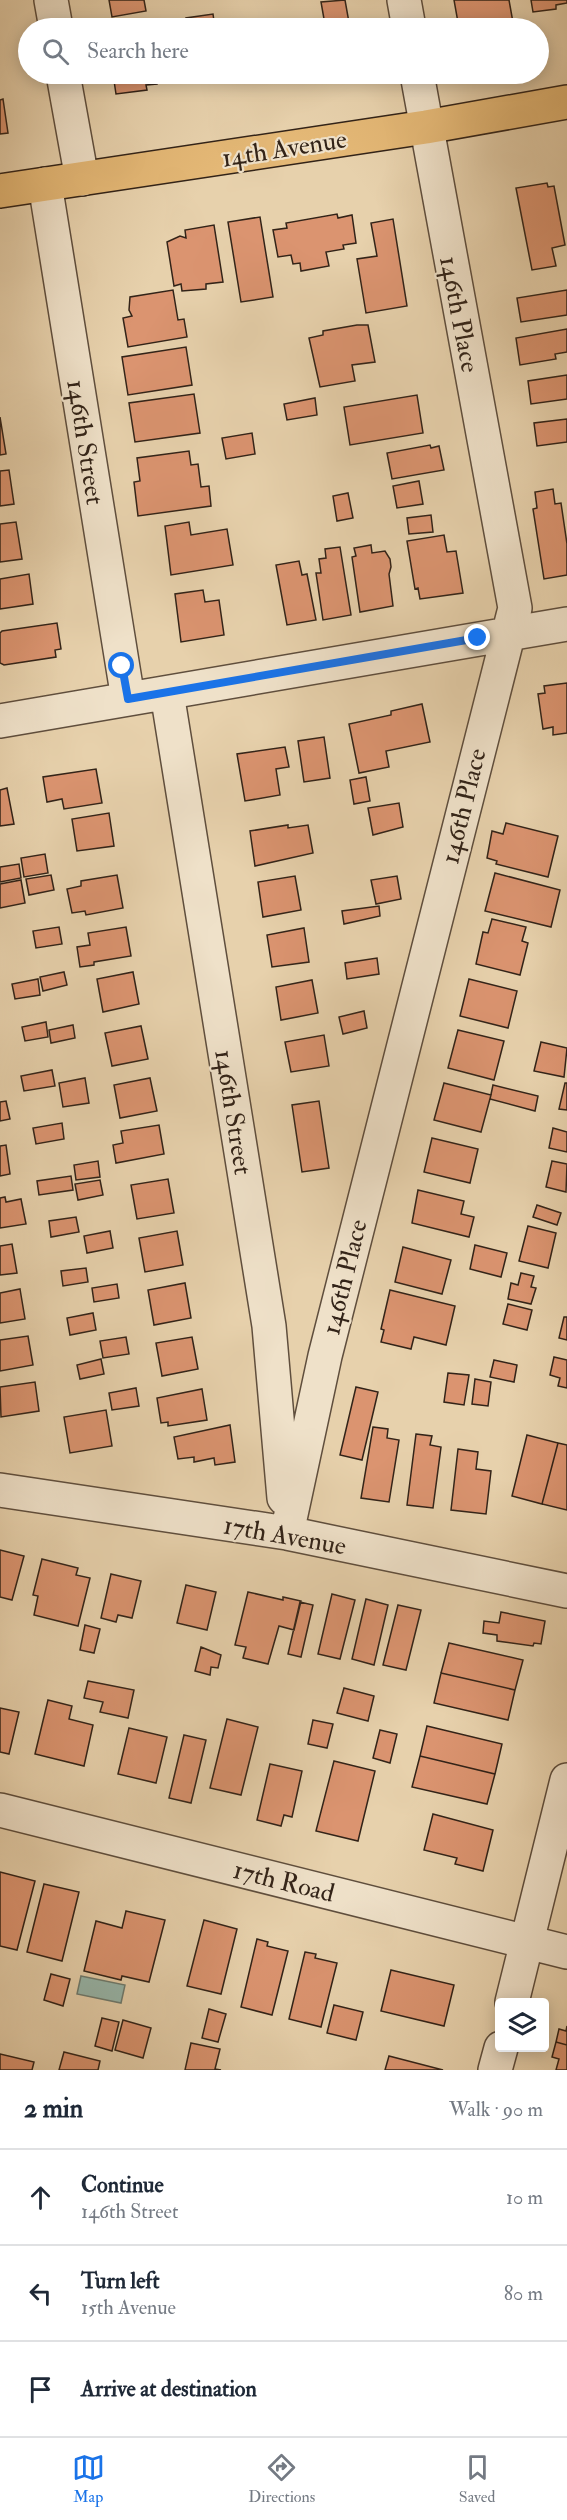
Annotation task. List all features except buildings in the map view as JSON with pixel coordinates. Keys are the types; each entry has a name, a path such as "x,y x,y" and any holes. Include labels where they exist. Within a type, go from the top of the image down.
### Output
{"main road":[{"name":"14th Avenue","path":"0,191 426,127 567,102"}],"street":[{"path":"51,0 54,18"},
{"path":"404,0 407,18"},
{"path":"65,84 82,179"},
{"name":"146th Place","path":"287,1533 325,1356 515,608 419,84"},
{"name":"146th Street","path":"45,184 128,699"},
{"path":"0,721 567,624"},
{"name":"146th Street","path":"167,693 269,1326 287,1533"},
{"name":"17th Avenue","path":"0,1490 287,1533 567,1591"},
{"path":"513,1998 567,1780"},
{"name":"17th Road","path":"0,1810 567,1952"},
{"path":"495,2070 500,2052"}],"shaded area":[{"path":"81,1976 125,1985 121,2003 77,1994"}],"route":[{"path":"122,666 128,699 478,638"}]}
